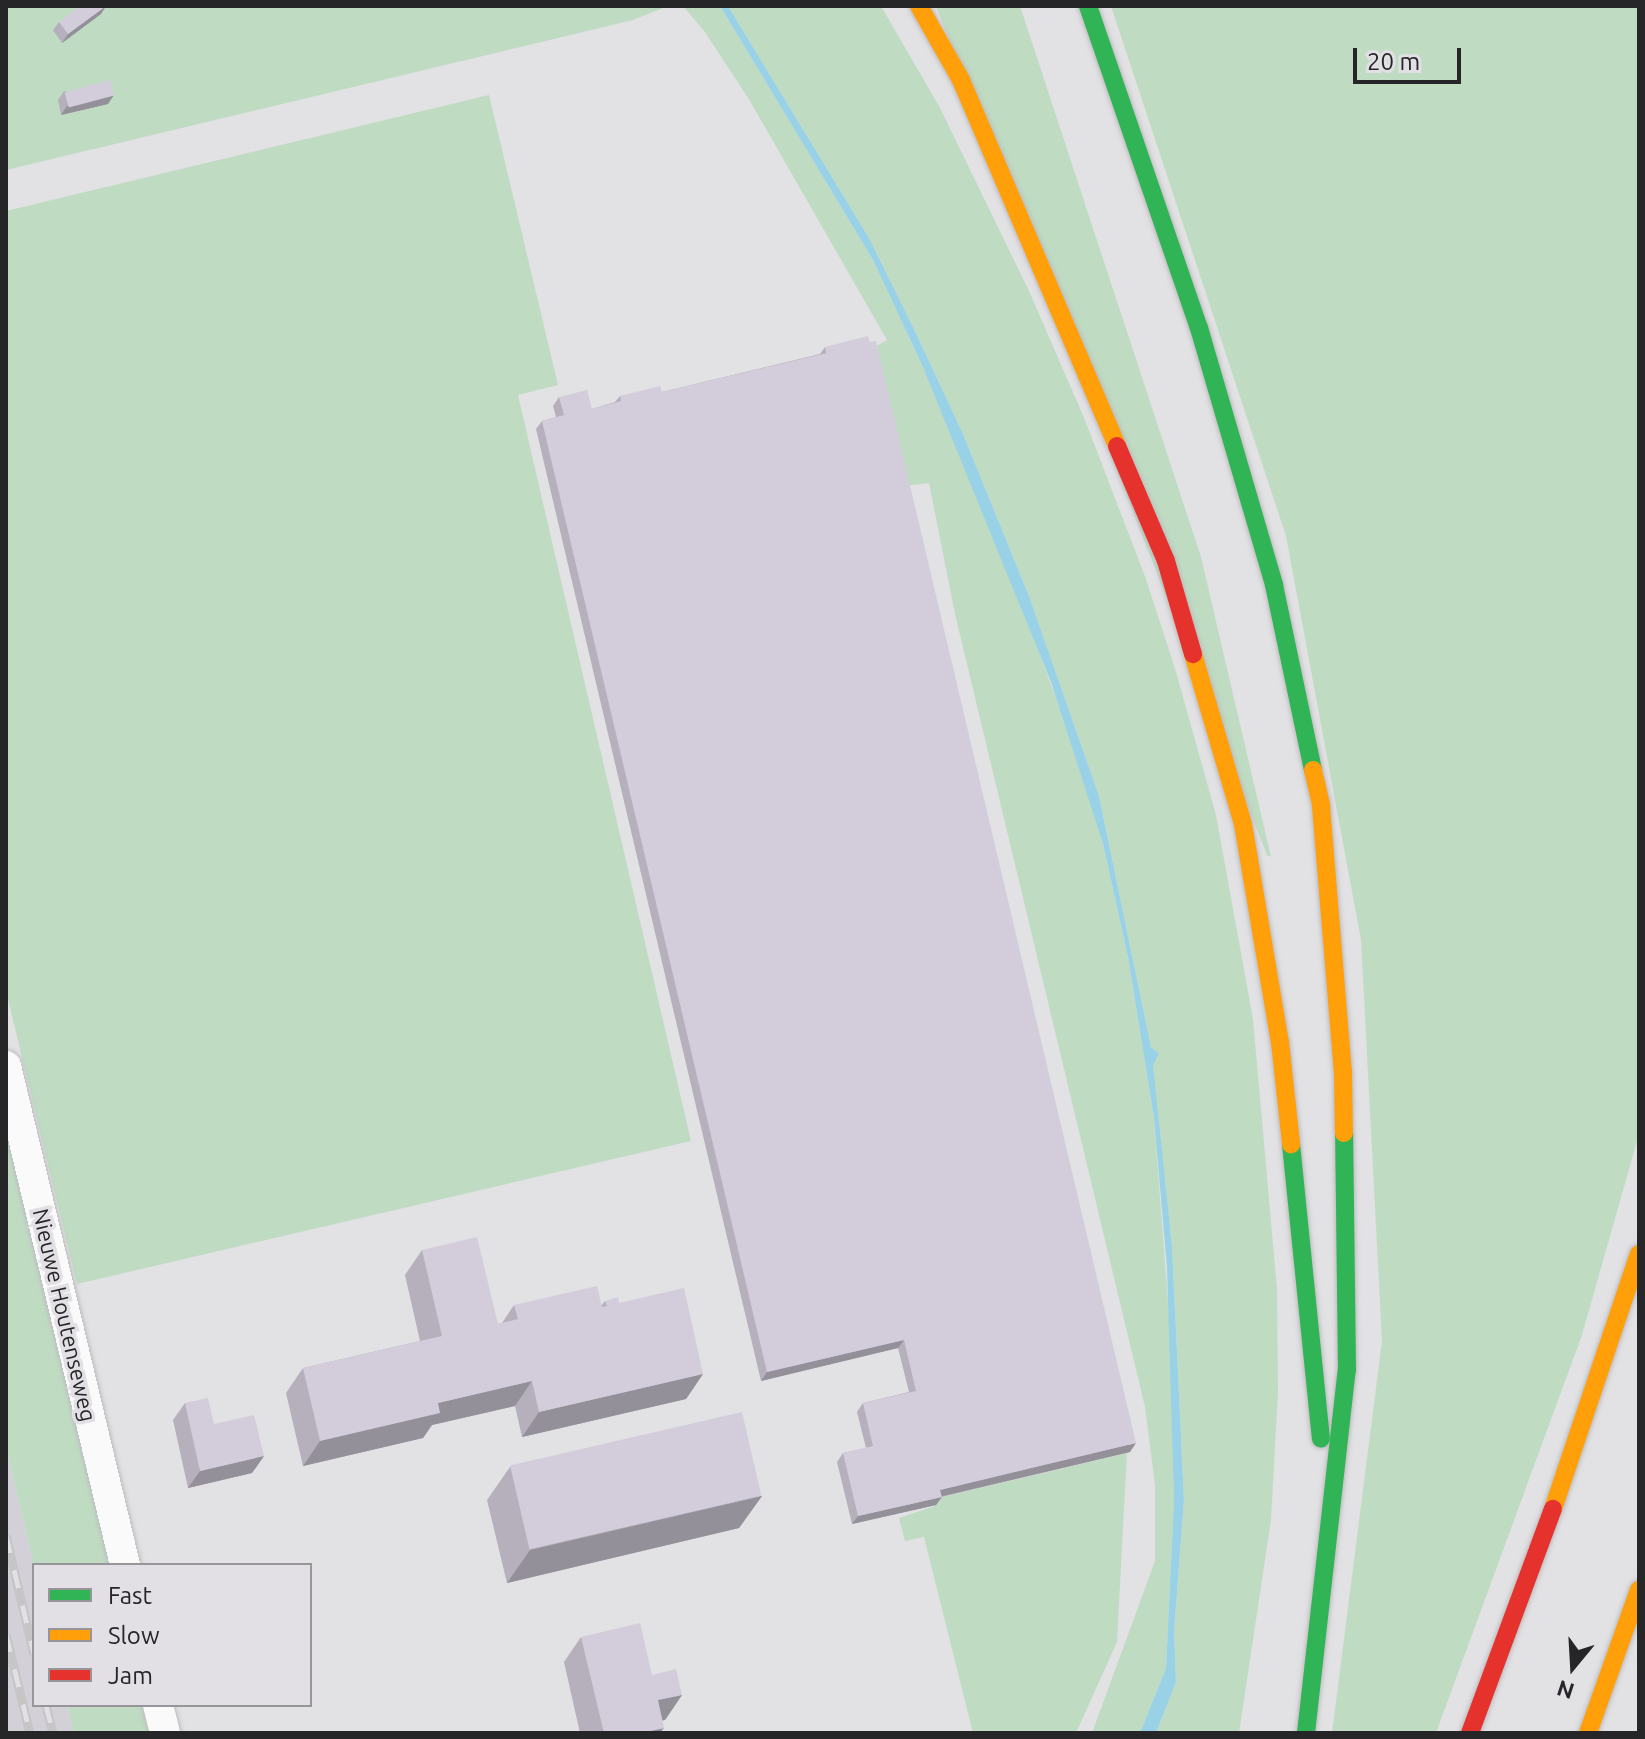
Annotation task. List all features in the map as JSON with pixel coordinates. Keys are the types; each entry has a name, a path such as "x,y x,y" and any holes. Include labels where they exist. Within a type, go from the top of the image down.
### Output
{"highway":[{"path":"919,6 961,80 1102,403 1166,561 1243,824 1280,1042 1331,1540"},
{"path":"1088,6 1195,314 1274,585 1321,806 1343,1072 1347,1370 1331,1540 1306,1733"},
{"path":"1470,1733 1576,1446 1639,1254"},
{"path":"1588,1733 1639,1590"}],"street":[{"name":"Nieuwe Houtenseweg","path":"6,1066 125,1563"},
{"path":"158,1707 165,1733"}],"shaded area":[{"path":"6,1447 34,1563 32,1707 68,1707 74,1733 6,1733"}],"green space":[{"path":"6,6 668,6 633,20 6,170"},
{"path":"683,6 720,6 873,260 922,365 1018,596 1069,733 1103,844 1128,957 1154,1118 1170,1328 1174,1500 1166,1668 1140,1733 1092,1733 1155,1561 1155,1485 1145,1407 955,614 929,483 903,486 870,350 887,340 750,101 705,32"},
{"path":"728,6 881,6 940,108 1029,291 1085,420 1146,579 1176,672 1216,815 1253,1019 1277,1289 1278,1393 1271,1520 1239,1733 1156,1733 1176,1682 1174,1632 1184,1500 1172,1246 1152,1065 1159,1055 1151,1047 1099,796 1029,596 963,434 915,331 869,238"},
{"path":"936,6 1020,6 1201,557 1271,857 1267,855"},
{"path":"1111,6 1639,6 1639,1134 1582,1335 1436,1733 1332,1733 1382,1341 1361,940 1286,536"},
{"path":"489,95 558,385 518,395 691,1141 77,1284 6,991 6,211"},
{"path":"6,1113 113,1563 34,1563 6,1447"},
{"path":"1127,1453 1117,1642 1076,1733 973,1733 924,1537 905,1541 899,1518 935,1506 935,1499"},
{"path":"68,1707 148,1707 154,1733 74,1733"}],"water":[{"path":"720,6 728,6 869,238 915,331 963,434 1029,596 1099,796 1151,1047 1159,1054 1153,1065 1172,1246 1184,1500 1174,1632 1176,1682 1156,1733 1140,1733 1166,1668 1174,1500 1167,1268 1154,1118 1128,957 1103,844 1051,682 922,365 873,260"}],"building":[{"path":"80,6 106,6 68,34 59,22"},
{"path":"110,80 114,95 69,108 65,92"},
{"path":"868,336 870,342 876,341 1136,1443 940,1490 942,1497 858,1516 843,1453 873,1446 863,1403 916,1391 904,1340 767,1372 542,421 564,415 559,397 587,390 592,409 621,401 620,396 660,386 662,392 827,353 825,347"},
{"path":"477,1237 498,1324 518,1319 514,1305 597,1286 602,1307 607,1306 605,1301 618,1297 619,1303 684,1288 703,1374 539,1412 532,1381 438,1403 440,1413 320,1441 303,1368 442,1336 422,1250"},
{"path":"208,1398 214,1424 254,1415 264,1456 200,1471 185,1403"},
{"path":"742,1412 761,1496 529,1549 510,1466"},
{"path":"640,1623 652,1675 676,1669 682,1695 658,1700 664,1728 641,1733 604,1733 581,1637"}],"railway":[{"path":"6,1535 32,1646"},
{"path":"6,1634 30,1733"},
{"path":"46,1707 53,1733"}],"traffic: fast":[{"path":"1088,6 1199,328 1274,585 1313,770"},
{"path":"1306,1733 1347,1370 1344,1133"},
{"path":"1291,1144 1321,1438"}],"traffic: slow":[{"path":"919,6 961,80 1117,446"},
{"path":"1193,654 1243,824 1280,1042 1291,1144"},
{"path":"1313,770 1321,806 1343,1072 1344,1133"},
{"path":"1553,1509 1639,1254"},
{"path":"1588,1733 1639,1590"}],"traffic: jam":[{"path":"1117,446 1166,561 1193,654"},
{"path":"1470,1733 1553,1509"}]}
